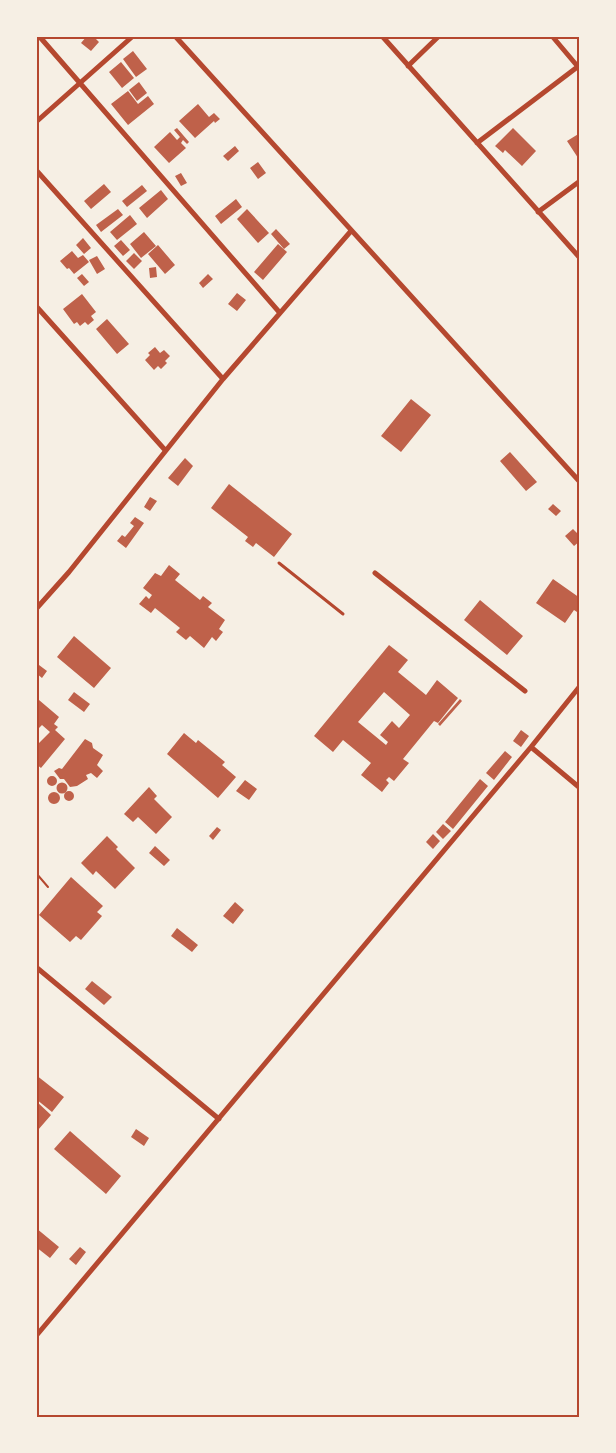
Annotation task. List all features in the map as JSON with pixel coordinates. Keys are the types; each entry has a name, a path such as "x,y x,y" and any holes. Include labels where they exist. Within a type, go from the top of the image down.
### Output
{"street":[{"path":"39,36 280,313"},
{"path":"36,122 133,36"},
{"path":"175,36 580,482"},
{"path":"382,36 580,258"},
{"path":"408,66 439,36"},
{"path":"477,143 579,67 552,36"},
{"path":"36,170 223,379"},
{"path":"538,212 580,181"},
{"path":"36,609 69,572 223,379 351,231"},
{"path":"36,306 165,450"},
{"path":"375,573 525,691"},
{"path":"36,1336 531,747 580,686"},
{"path":"531,747 580,788"},
{"path":"36,967 219,1119"}],"lane":[{"path":"279,563 342,614"}],"path":[{"path":"36,873 48,887"}],"building":[{"path":"87,36 93,36 99,42 91,51 81,43"},
{"path":"133,51 147,69 136,77 123,59"},
{"path":"121,62 134,78 122,88 109,72"},
{"path":"139,82 147,93 137,101 129,90"},
{"path":"128,91 138,104 148,96 154,104 128,125 111,104"},
{"path":"198,104 209,117 214,113 220,119 215,123 214,121 195,138 179,121"},
{"path":"177,128 189,142 187,144 183,140 181,143 186,148 169,163 154,147 170,132 177,140 180,137 174,130"},
{"path":"513,128 536,151 522,166 505,150 503,153 495,146"},
{"path":"580,133 580,161 567,141"},
{"path":"235,146 239,151 228,161 223,156"},
{"path":"258,162 266,173 258,179 250,168"},
{"path":"181,173 187,183 181,186 175,176"},
{"path":"104,184 111,192 91,209 84,201"},
{"path":"142,185 147,191 127,207 122,201"},
{"path":"161,190 168,199 147,218 139,208"},
{"path":"236,199 242,207 221,224 215,216"},
{"path":"118,209 123,215 101,232 96,225"},
{"path":"247,209 269,233 258,243 237,219"},
{"path":"130,215 137,224 117,240 110,232"},
{"path":"276,229 290,244 284,249 271,234"},
{"path":"144,232 156,246 141,258 130,244"},
{"path":"83,238 91,248 84,254 76,245"},
{"path":"121,240 130,250 123,256 114,246"},
{"path":"278,244 287,252 263,280 254,272"},
{"path":"158,245 175,265 165,274 148,254"},
{"path":"72,251 78,258 83,255 89,262 74,274 60,261"},
{"path":"134,253 142,261 134,269 126,261"},
{"path":"97,256 105,269 97,274 89,260"},
{"path":"156,267 157,277 150,278 149,268"},
{"path":"82,274 89,282 84,286 77,278"},
{"path":"208,274 213,279 203,288 199,283"},
{"path":"237,293 246,300 237,311 228,304"},
{"path":"82,294 96,312 91,316 94,320 88,325 85,322 80,326 77,322 74,324 63,309"},
{"path":"107,319 129,344 117,354 96,329"},
{"path":"155,347 160,353 164,350 170,356 165,361 167,363 161,369 158,366 154,370 145,360 150,355 148,353"},
{"path":"411,399 431,415 401,452 381,436"},
{"path":"510,452 537,482 526,491 500,461"},
{"path":"185,458 193,466 178,486 168,478"},
{"path":"229,484 292,534 274,557 256,543 253,547 245,541 248,537 211,508"},
{"path":"150,497 157,501 150,511 144,507"},
{"path":"553,504 561,511 556,516 548,509"},
{"path":"135,517 144,523 126,548 117,541 122,535 125,537 134,526 130,523"},
{"path":"573,529 580,536 580,541 574,546 565,536"},
{"path":"169,565 180,574 175,580 200,600 203,596 212,603 208,607 225,620 219,629 223,632 216,641 212,637 204,648 190,636 186,640 176,632 180,628 155,608 151,613 139,604 146,596 149,599 152,595 143,588 155,573 161,576"},
{"path":"553,579 580,598 580,607 577,612 574,610 565,623 536,603"},
{"path":"480,600 523,636 507,655 464,620"},
{"path":"74,636 111,668 94,688 57,657"},
{"path":"389,645 408,660 398,672 426,695 437,680 458,698 438,723 434,721 403,759 409,763 394,781 389,777 386,780 389,783 382,792 361,775 371,763 343,740 333,752 314,736","holes":["384,692 410,715 399,728 392,721 380,735 388,742 386,745 358,722"]},
{"path":"39,665 47,671 42,678 36,673 36,668"},
{"path":"74,692 90,704 84,712 68,700"},
{"path":"460,699 462,701 440,726 438,724"},
{"path":"39,700 59,717 54,724 58,727 55,730 65,739 41,768 36,764 36,746 50,732 42,725 38,729 36,727 36,703"},
{"path":"521,730 529,736 521,747 513,741"},
{"path":"184,733 196,743 198,740 225,762 222,765 236,777 218,798 167,754"},
{"path":"85,739 92,743 93,748 103,755 97,765 103,771 97,778 91,773 86,775 88,779 77,786 70,787 54,771 59,768 62,769"},
{"path":"505,751 512,757 494,780 486,773"},
{"path":"50,776 54,776 57,781 56,785 50,786 47,783 47,779"},
{"path":"480,779 488,786 453,829 445,822"},
{"path":"245,780 257,789 249,800 236,791"},
{"path":"60,783 64,783 67,788 66,792 60,793 57,790 57,786"},
{"path":"149,787 157,796 154,799 172,817 156,834 138,817 133,822 124,814"},
{"path":"67,791 71,791 74,796 73,800 67,801 64,798 64,794"},
{"path":"52,792 56,792 60,798 56,804 52,804 48,800 48,796"},
{"path":"443,824 451,831 443,839 436,832"},
{"path":"217,827 221,830 213,840 209,836"},
{"path":"433,834 440,841 433,849 426,842"},
{"path":"107,836 118,847 116,849 135,868 115,889 96,871 93,875 81,863"},
{"path":"155,846 170,860 164,866 149,853"},
{"path":"71,877 103,906 97,912 102,916 81,940 76,936 70,942 39,915"},
{"path":"235,902 244,910 233,924 223,916"},
{"path":"177,928 198,945 192,952 171,936"},
{"path":"92,981 112,997 104,1005 85,989"},
{"path":"36,1075 64,1097 52,1112 36,1099"},
{"path":"36,1101 51,1115 38,1130 36,1129"},
{"path":"136,1129 149,1138 144,1146 131,1137"},
{"path":"70,1131 121,1176 106,1194 54,1149"},
{"path":"36,1228 59,1247 50,1258 36,1247"},
{"path":"80,1247 86,1252 76,1265 69,1259"}]}
